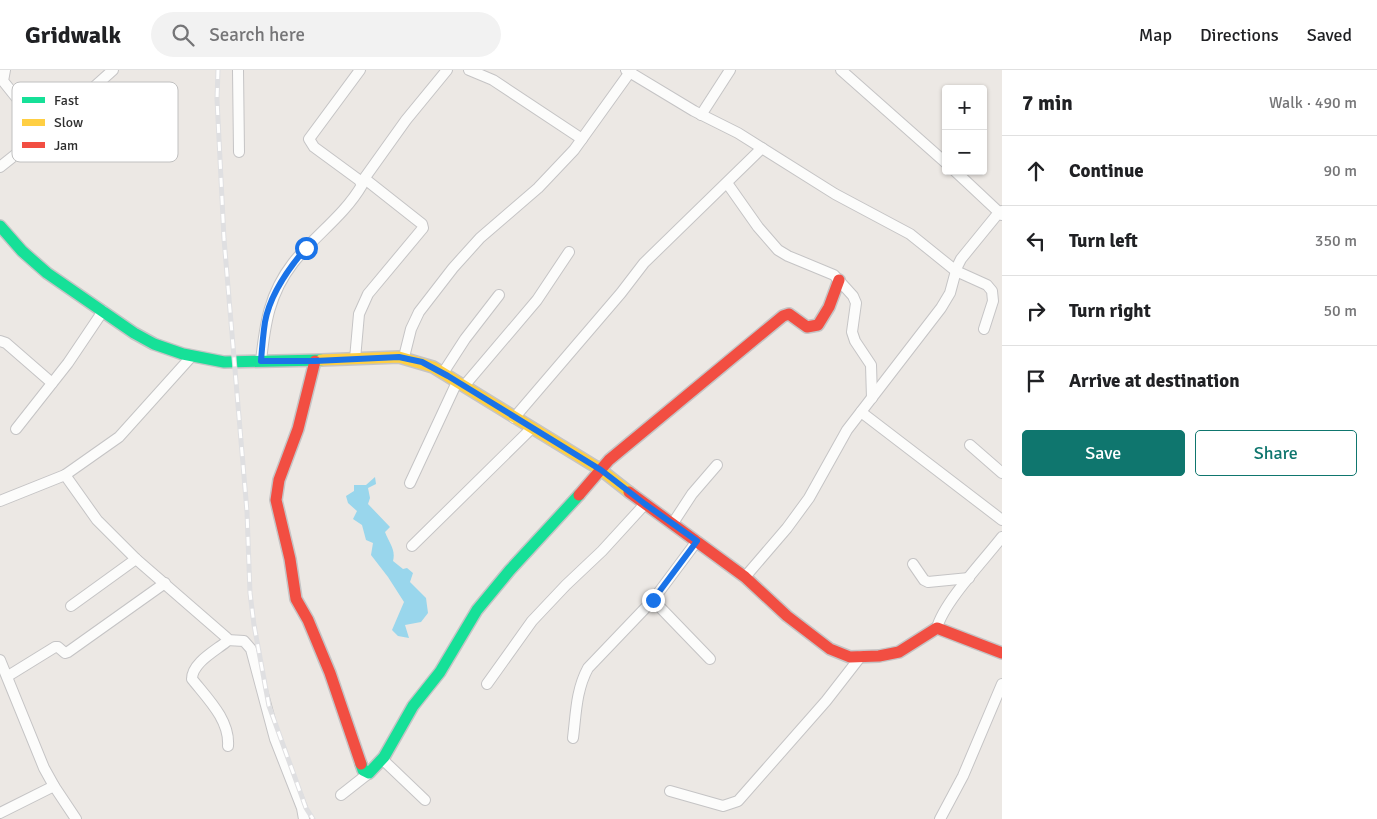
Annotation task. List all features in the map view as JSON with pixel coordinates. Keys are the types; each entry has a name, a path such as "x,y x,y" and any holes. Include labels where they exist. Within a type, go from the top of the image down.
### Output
{"street":[{"path":"5,70 3,81 12,92"},
{"path":"100,82 113,70"},
{"path":"238,70 239,152"},
{"path":"355,359 359,314 368,294 423,228 422,224 314,147 309,139 360,70"},
{"path":"261,361 265,321 281,282 292,264 336,219 361,187 363,181 406,120 447,70"},
{"path":"469,70 493,80 582,139"},
{"path":"701,115 730,70"},
{"path":"840,70 942,159"},
{"path":"404,357 410,329 418,312 453,268 488,231 538,188 574,150 628,71 701,115 738,133 835,194 910,234 956,271 987,285 992,291 993,301 984,329"},
{"path":"514,418 621,293 644,263 762,148"},
{"path":"0,167 12,157"},
{"path":"745,577 787,528 804,504 840,441 941,308 950,293 961,259 1001,212 959,175"},
{"path":"727,183 778,250 827,272 839,280 853,296 856,303 852,332 855,341 871,365 872,398"},
{"path":"1,231 80,298 152,343 191,357 209,361 235,363 404,357 422,362 601,470 745,577 787,616 830,650 850,657 879,656 899,652 937,628 939,620 969,578 1002,538"},
{"path":"410,483 461,384 537,300 568,252"},
{"path":"341,795 369,773 382,759 413,706 448,660 477,610 510,570 623,447 783,316 789,314 807,327 818,324 829,307 839,280"},
{"path":"443,373 469,333 499,295"},
{"path":"16,429 52,383 103,311"},
{"path":"0,341 6,343 52,383"},
{"path":"0,501 65,475 120,437 191,357"},
{"path":"315,361 298,429 278,480 276,500 290,558 296,599 308,620 330,673 363,770 369,773"},
{"path":"861,412 1002,520"},
{"path":"412,546 532,428"},
{"path":"970,445 1002,472"},
{"path":"673,523 692,494 717,465"},
{"path":"65,475 97,520 136,558 226,636 227,640"},
{"path":"487,684 532,621 602,551 645,504"},
{"path":"573,738 579,692 588,668 653,600 697,541"},
{"path":"71,606 136,558"},
{"path":"913,564 924,580 928,582 969,578"},
{"path":"8,676 55,647 58,647 65,653 68,652 165,583"},
{"path":"653,600 710,659"},
{"path":"937,628 1002,652"},
{"path":"228,746 229,736 224,722 192,678 192,675 195,668 227,640 244,641 251,650 275,739 302,808 304,819"},
{"path":"670,791 724,806 738,801 862,656"},
{"path":"1,662 22,716 54,786 76,819"},
{"path":"940,819 963,776 1002,684"},
{"path":"382,759 425,800"},
{"path":"0,813 54,786"}],"water":[{"path":"375,477 376,484 368,488 370,498 368,504 390,527 385,532 393,549 393,561 403,569 407,568 413,573 410,582 426,598 428,613 421,622 405,625 409,638 398,636 392,630 404,602 371,555 373,543 366,540 362,525 353,519 357,511 348,503 346,496 354,491 354,485 366,485"}],"railway":[{"path":"218,70 217,99 224,239 247,512 250,593 254,625 269,706 306,808 313,819"}],"traffic: fast":[{"path":"0,226 22,251 47,273 134,333 154,344 183,354 224,362 321,360"},
{"path":"361,764 363,770 369,773 384,757 413,706 440,672 477,610 510,570 579,495"}],"traffic: slow":[{"path":"321,360 399,357 433,367 601,470 629,492"}],"traffic: jam":[{"path":"579,495 609,460 783,316 789,314 807,327 818,325 829,307 839,280"},
{"path":"315,361 298,429 279,480 276,500 290,559 296,599 308,620 330,673 361,764"},
{"path":"629,492 745,577 787,616 830,649 850,657 879,656 899,652 937,628 1002,653"}],"route":[{"path":"306,248 292,264 281,282 270,307 265,321 261,361 315,361 404,357 422,362 448,376 592,464 697,541 653,600"}]}
